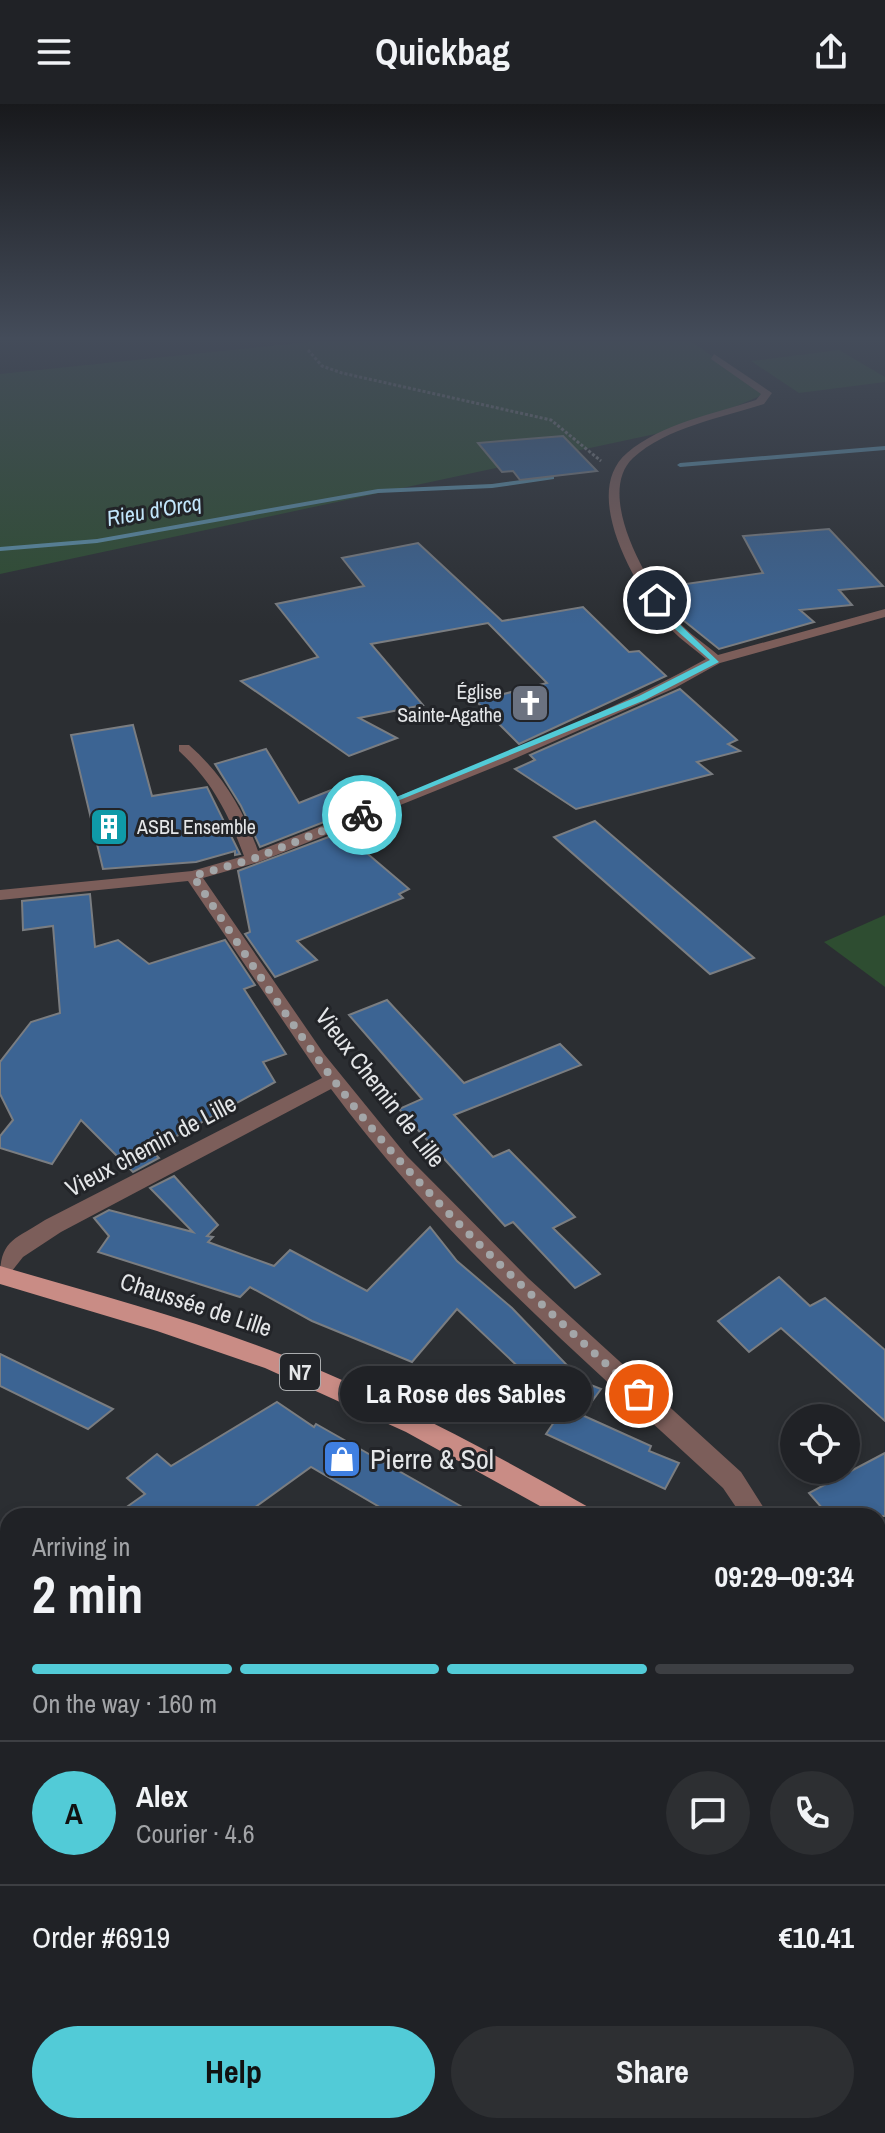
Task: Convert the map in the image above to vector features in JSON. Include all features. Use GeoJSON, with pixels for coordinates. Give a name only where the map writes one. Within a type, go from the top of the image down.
{"type":"FeatureCollection","features":[{"type":"Feature","properties":{"kind":"main road","name":"Chaussée de Lille"},"geometry":{"type":"LineString","coordinates":[[0,1272],[181,1328],[311,1376],[497,1467],[567,1508]]}},
{"type":"Feature","properties":{"kind":"street"},"geometry":{"type":"LineString","coordinates":[[663,436],[635,452],[616,471],[612,501],[632,560],[670,620],[715,660]]}},
{"type":"Feature","properties":{"kind":"street"},"geometry":{"type":"LineString","coordinates":[[0,895],[193,876],[253,859],[502,759],[670,685],[715,660],[885,613]]}},
{"type":"Feature","properties":{"kind":"street"},"geometry":{"type":"LineString","coordinates":[[184,748],[202,762],[233,802],[253,859]]}},
{"type":"Feature","properties":{"kind":"street","name":"Vieux Chemin de Lille"},"geometry":{"type":"LineString","coordinates":[[193,876],[335,1079],[400,1161],[523,1287],[732,1480],[751,1508]]}},
{"type":"Feature","properties":{"kind":"street","name":"Vieux chemin de Lille"},"geometry":{"type":"LineString","coordinates":[[0,1272],[15,1251],[53,1226],[335,1079]]}},
{"type":"Feature","properties":{"kind":"path"},"geometry":{"type":"LineString","coordinates":[[571,436],[616,471]]}},
{"type":"Feature","properties":{"kind":"green space"},"geometry":{"type":"Polygon","coordinates":[[[0,436],[647,436],[0,574],[0,436]]]}},
{"type":"Feature","properties":{"kind":"green space"},"geometry":{"type":"Polygon","coordinates":[[[885,915],[885,987],[824,942],[885,915]]]}},
{"type":"Feature","properties":{"kind":"building"},"geometry":{"type":"Polygon","coordinates":[[[563,436],[597,471],[520,480],[513,471],[502,472],[478,443],[563,436]]]}},
{"type":"Feature","properties":{"kind":"building"},"geometry":{"type":"Polygon","coordinates":[[[829,529],[883,586],[839,590],[852,605],[800,610],[814,622],[719,649],[683,620],[658,588],[763,573],[743,536],[829,529]]]}},
{"type":"Feature","properties":{"kind":"building"},"geometry":{"type":"Polygon","coordinates":[[[418,543],[502,621],[583,607],[629,652],[639,651],[666,676],[519,744],[476,701],[547,683],[488,623],[371,644],[423,705],[359,718],[397,738],[349,756],[241,681],[318,657],[276,604],[364,586],[342,558],[418,543]]]}},
{"type":"Feature","properties":{"kind":"building"},"geometry":{"type":"Polygon","coordinates":[[[680,689],[737,740],[728,744],[740,751],[697,762],[712,774],[576,809],[515,769],[535,760],[530,755],[680,689]]]}},
{"type":"Feature","properties":{"kind":"building"},"geometry":{"type":"Polygon","coordinates":[[[133,725],[152,796],[207,787],[240,854],[235,855],[235,851],[196,862],[103,869],[71,735],[133,725]]]}},
{"type":"Feature","properties":{"kind":"building"},"geometry":{"type":"Polygon","coordinates":[[[266,749],[299,803],[334,789],[360,808],[260,847],[241,806],[215,764],[266,749]]]}},
{"type":"Feature","properties":{"kind":"building"},"geometry":{"type":"Polygon","coordinates":[[[595,821],[754,958],[710,974],[554,837],[595,821]]]}},
{"type":"Feature","properties":{"kind":"building"},"geometry":{"type":"Polygon","coordinates":[[[342,832],[409,889],[399,894],[403,898],[297,941],[317,960],[275,977],[245,934],[250,932],[238,871],[342,832]]]}},
{"type":"Feature","properties":{"kind":"building"},"geometry":{"type":"Polygon","coordinates":[[[90,894],[95,947],[118,940],[149,964],[225,940],[255,985],[244,989],[286,1054],[263,1062],[275,1082],[151,1150],[159,1158],[133,1172],[81,1120],[52,1164],[0,1148],[0,1136],[13,1120],[0,1094],[0,1062],[31,1022],[60,1013],[53,926],[23,930],[22,901],[90,894]]]}},
{"type":"Feature","properties":{"kind":"building"},"geometry":{"type":"Polygon","coordinates":[[[387,1000],[464,1083],[560,1044],[581,1065],[454,1115],[493,1157],[509,1150],[575,1217],[553,1228],[600,1274],[575,1288],[513,1222],[505,1226],[399,1109],[422,1099],[349,1015],[387,1000]]]}},
{"type":"Feature","properties":{"kind":"building"},"geometry":{"type":"Polygon","coordinates":[[[174,1176],[218,1225],[207,1236],[213,1237],[208,1242],[274,1266],[290,1250],[367,1291],[430,1227],[457,1261],[512,1308],[583,1382],[601,1389],[582,1415],[651,1446],[649,1451],[679,1463],[665,1489],[546,1434],[563,1409],[457,1309],[412,1362],[312,1321],[250,1287],[240,1297],[98,1252],[109,1236],[94,1218],[109,1210],[193,1232],[150,1188],[174,1176]]]}},
{"type":"Feature","properties":{"kind":"building"},"geometry":{"type":"Polygon","coordinates":[[[779,1277],[810,1306],[825,1298],[885,1350],[885,1421],[781,1328],[749,1352],[718,1321],[779,1277]]]}},
{"type":"Feature","properties":{"kind":"building"},"geometry":{"type":"Polygon","coordinates":[[[0,1354],[113,1409],[88,1429],[0,1386],[0,1354]]]}},
{"type":"Feature","properties":{"kind":"building"},"geometry":{"type":"Polygon","coordinates":[[[277,1402],[314,1427],[316,1424],[464,1508],[381,1508],[311,1467],[254,1508],[125,1508],[145,1494],[127,1478],[157,1454],[171,1466],[277,1402]]]}},
{"type":"Feature","properties":{"kind":"building"},"geometry":{"type":"Polygon","coordinates":[[[885,1453],[885,1508],[822,1508],[809,1493],[826,1484],[860,1484],[860,1466],[885,1453]]]}},
{"type":"Feature","properties":{"kind":"waterway","name":"Rieu d'Orcq"},"geometry":{"type":"LineString","coordinates":[[680,465],[885,448]]}},
{"type":"Feature","properties":{"kind":"waterway","name":"Rieu d'Orcq"},"geometry":{"type":"LineString","coordinates":[[0,549],[97,541],[378,491],[492,486],[552,478]]}},
{"type":"Feature","properties":{"kind":"way so far"},"geometry":{"type":"LineString","coordinates":[[362,815],[253,859],[193,876],[335,1079],[400,1161],[523,1287],[639,1394]]}},
{"type":"Feature","properties":{"kind":"place","name":"Église Sainte-Agathe"},"geometry":{"type":"Point","coordinates":[530,703]}},
{"type":"Feature","properties":{"kind":"place","name":"ASBL Ensemble"},"geometry":{"type":"Point","coordinates":[109,827]}},
{"type":"Feature","properties":{"kind":"place","name":"La Rose des Sables"},"geometry":{"type":"Point","coordinates":[639,1394]}},
{"type":"Feature","properties":{"kind":"place","name":"Pierre & Sol"},"geometry":{"type":"Point","coordinates":[342,1459]}},
{"type":"Feature","properties":{"kind":"route"},"geometry":{"type":"LineString","coordinates":[[362,815],[642,698],[715,660],[670,620],[657,600]]}}]}
